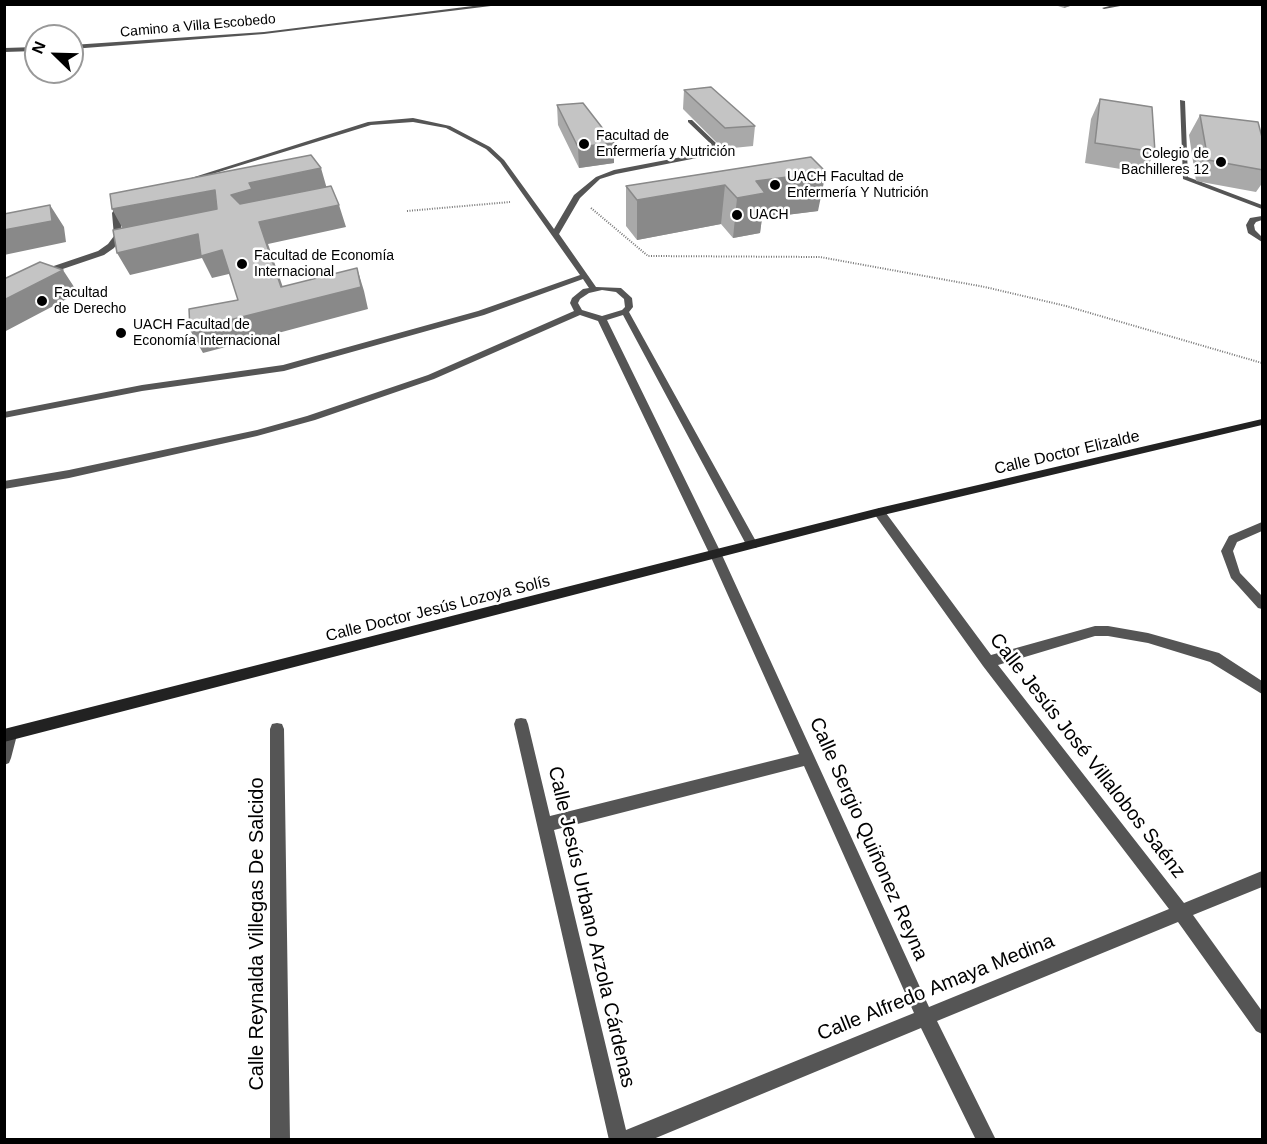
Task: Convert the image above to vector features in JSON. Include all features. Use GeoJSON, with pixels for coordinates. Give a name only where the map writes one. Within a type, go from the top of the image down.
{"type":"FeatureCollection","features":[{"type":"Feature","properties":{"kind":"street","name":"Camino a Villa Escobedo"},"geometry":{"type":"LineString","coordinates":[[84,46],[264,33],[505,4]]}},
{"type":"Feature","properties":{"kind":"street"},"geometry":{"type":"LineString","coordinates":[[1104,8],[1129,4]]}},
{"type":"Feature","properties":{"kind":"street"},"geometry":{"type":"LineString","coordinates":[[4,50],[24,49]]}},
{"type":"Feature","properties":{"kind":"street"},"geometry":{"type":"LineString","coordinates":[[1182,101],[1185,178],[1263,207]]}},
{"type":"Feature","properties":{"kind":"street"},"geometry":{"type":"LineString","coordinates":[[187,180],[356,126],[391,120],[414,120],[448,127],[488,148],[502,161],[594,288]]}},
{"type":"Feature","properties":{"kind":"street"},"geometry":{"type":"LineString","coordinates":[[555,234],[578,197],[598,178],[614,172],[710,153],[715,145],[690,121]]}},
{"type":"Feature","properties":{"kind":"street"},"geometry":{"type":"LineString","coordinates":[[38,274],[101,253],[111,246],[118,236],[116,213],[129,199]]}},
{"type":"Feature","properties":{"kind":"street"},"geometry":{"type":"LineString","coordinates":[[1263,218],[1253,220],[1250,225],[1251,231],[1263,240]]}},
{"type":"Feature","properties":{"kind":"street"},"geometry":{"type":"LineString","coordinates":[[4,415],[142,388],[284,368],[481,313],[584,276]]}},
{"type":"Feature","properties":{"kind":"street"},"geometry":{"type":"LineString","coordinates":[[4,485],[69,474],[257,433],[311,418],[431,377],[579,312],[602,319],[625,312],[630,302],[624,293],[611,288],[594,288],[576,298],[574,303],[579,312]]}},
{"type":"Feature","properties":{"kind":"street"},"geometry":{"type":"LineString","coordinates":[[625,312],[752,545]]}},
{"type":"Feature","properties":{"kind":"street","name":"Calle Sergio Quiñonez Reyna"},"geometry":{"type":"LineString","coordinates":[[602,319],[716,555],[925,1017],[986,1140]]}},
{"type":"Feature","properties":{"kind":"street","name":"Calle Doctor Elizalde"},"geometry":{"type":"LineString","coordinates":[[879,512],[1263,422]]}},
{"type":"Feature","properties":{"kind":"street","name":"Calle Doctor Jesús Lozoya Solís"},"geometry":{"type":"LineString","coordinates":[[7,736],[879,512]]}},
{"type":"Feature","properties":{"kind":"street","name":"Calle Jesús José Villalobos Saénz"},"geometry":{"type":"LineString","coordinates":[[879,512],[988,662],[1181,912],[1263,1025]]}},
{"type":"Feature","properties":{"kind":"street"},"geometry":{"type":"LineString","coordinates":[[1263,526],[1233,539],[1227,551],[1236,575],[1263,604]]}},
{"type":"Feature","properties":{"kind":"street"},"geometry":{"type":"LineString","coordinates":[[988,662],[1095,631],[1108,630],[1148,638],[1214,657],[1263,688]]}},
{"type":"Feature","properties":{"kind":"street","name":"Calle Jesús Urbano Arzola Cárdenas"},"geometry":{"type":"LineString","coordinates":[[521,724],[619,1140]]}},
{"type":"Feature","properties":{"kind":"street","name":"Calle Reynalda Villegas De Salcido"},"geometry":{"type":"LineString","coordinates":[[277,729],[280,1140]]}},
{"type":"Feature","properties":{"kind":"street"},"geometry":{"type":"LineString","coordinates":[[4,758],[7,736]]}},
{"type":"Feature","properties":{"kind":"street"},"geometry":{"type":"LineString","coordinates":[[545,825],[808,758]]}},
{"type":"Feature","properties":{"kind":"street","name":"Calle Alfredo Amaya Medina"},"geometry":{"type":"LineString","coordinates":[[626,1140],[1263,879]]}},
{"type":"Feature","properties":{"kind":"path"},"geometry":{"type":"LineString","coordinates":[[578,197],[648,256],[820,257],[985,286],[1066,306],[1263,363]]}},
{"type":"Feature","properties":{"kind":"path"},"geometry":{"type":"LineString","coordinates":[[407,210],[529,201]]}},
{"type":"Feature","properties":{"kind":"building"},"geometry":{"type":"Polygon","coordinates":[[[711,87],[755,126],[725,128],[684,90],[711,87]]]}},
{"type":"Feature","properties":{"kind":"building"},"geometry":{"type":"Polygon","coordinates":[[[1100,99],[1152,107],[1155,152],[1095,143],[1100,99]]]}},
{"type":"Feature","properties":{"kind":"building"},"geometry":{"type":"Polygon","coordinates":[[[583,103],[614,143],[578,147],[557,105],[583,103]]]}},
{"type":"Feature","properties":{"kind":"building"},"geometry":{"type":"Polygon","coordinates":[[[1200,115],[1258,122],[1263,141],[1263,170],[1208,160],[1200,115]]]}},
{"type":"Feature","properties":{"kind":"building"},"geometry":{"type":"Polygon","coordinates":[[[311,155],[321,168],[249,183],[252,189],[231,195],[240,204],[331,186],[339,205],[259,222],[281,287],[357,268],[361,287],[190,330],[189,309],[238,300],[222,250],[201,256],[198,234],[117,253],[113,230],[217,209],[215,190],[112,209],[110,194],[311,155]]]}},
{"type":"Feature","properties":{"kind":"building"},"geometry":{"type":"Polygon","coordinates":[[[811,157],[826,172],[756,181],[765,193],[737,198],[725,185],[637,200],[626,186],[811,157]]]}},
{"type":"Feature","properties":{"kind":"building"},"geometry":{"type":"Polygon","coordinates":[[[50,205],[52,221],[4,230],[4,214],[50,205]]]}},
{"type":"Feature","properties":{"kind":"building"},"geometry":{"type":"Polygon","coordinates":[[[40,262],[63,270],[4,300],[4,279],[40,262]]]}},
{"type":"Feature","properties":{"kind":"place","name":"Facultad de Enfermería y Nutrición"},"geometry":{"type":"Point","coordinates":[584,144]}},
{"type":"Feature","properties":{"kind":"place","name":"Colegio de Bachilleres 12"},"geometry":{"type":"Point","coordinates":[1221,162]}},
{"type":"Feature","properties":{"kind":"place","name":"UACH Facultad de Enfermería Y Nutrición"},"geometry":{"type":"Point","coordinates":[775,185]}},
{"type":"Feature","properties":{"kind":"place","name":"UACH"},"geometry":{"type":"Point","coordinates":[737,215]}},
{"type":"Feature","properties":{"kind":"place","name":"Facultad de Economía Internacional"},"geometry":{"type":"Point","coordinates":[242,264]}},
{"type":"Feature","properties":{"kind":"place","name":"Facultad de Derecho"},"geometry":{"type":"Point","coordinates":[42,301]}},
{"type":"Feature","properties":{"kind":"place","name":"UACH Facultad de Economía Internacional"},"geometry":{"type":"Point","coordinates":[121,333]}}]}
